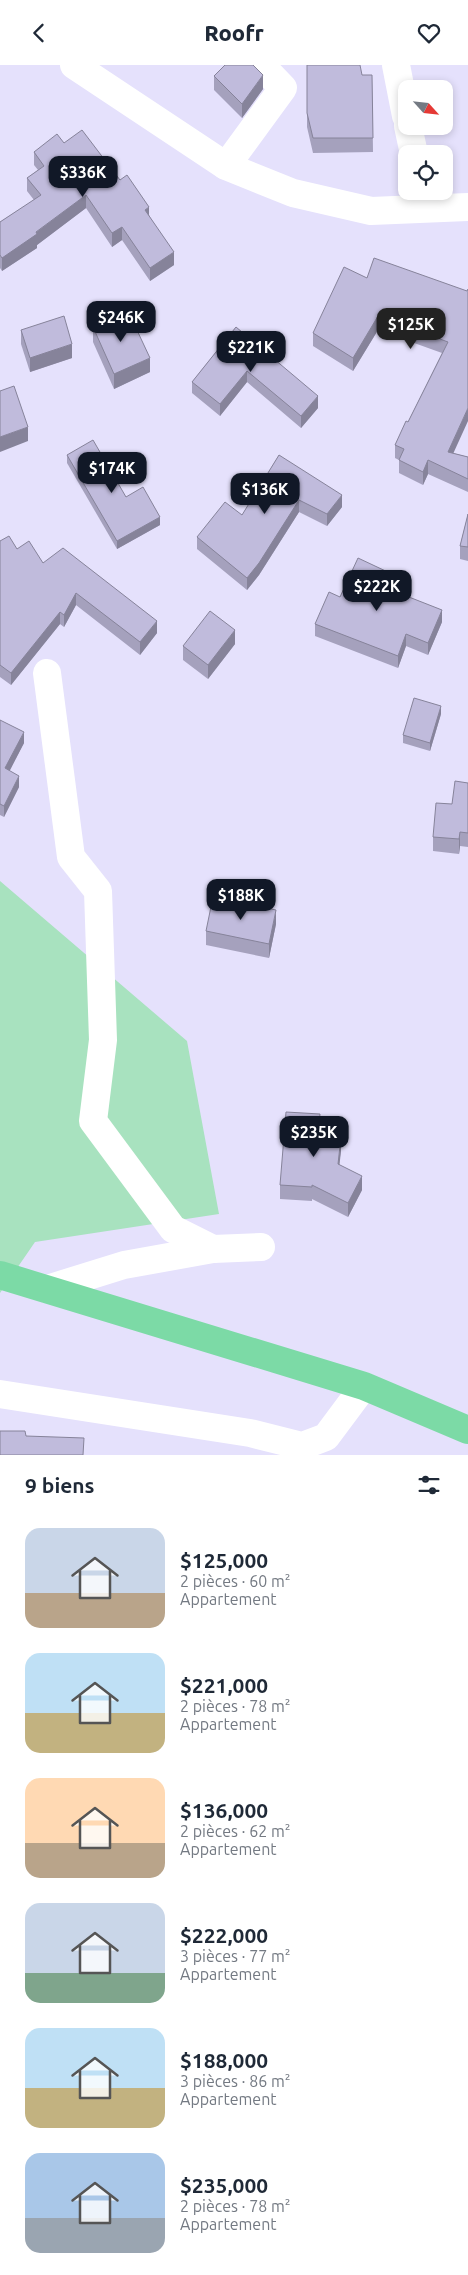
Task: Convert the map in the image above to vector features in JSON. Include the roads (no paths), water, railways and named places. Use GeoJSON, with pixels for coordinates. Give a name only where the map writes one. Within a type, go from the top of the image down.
{"type":"FeatureCollection","features":[{"type":"Feature","properties":{"kind":"highway"},"geometry":{"type":"LineString","coordinates":[[0,1275],[364,1386],[468,1430]]}},
{"type":"Feature","properties":{"kind":"street"},"geometry":{"type":"LineString","coordinates":[[74,65],[226,166],[292,193],[371,211],[423,200],[468,207]]}},
{"type":"Feature","properties":{"kind":"street"},"geometry":{"type":"LineString","coordinates":[[226,166],[283,88],[261,65]]}},
{"type":"Feature","properties":{"kind":"street"},"geometry":{"type":"LineString","coordinates":[[396,65],[399,80]]}},
{"type":"Feature","properties":{"kind":"street"},"geometry":{"type":"LineString","coordinates":[[48,673],[71,857],[98,891],[103,1041],[93,1121],[173,1229],[213,1249]]}},
{"type":"Feature","properties":{"kind":"street"},"geometry":{"type":"LineString","coordinates":[[47,1289],[124,1265],[213,1249],[261,1247]]}},
{"type":"Feature","properties":{"kind":"street"},"geometry":{"type":"LineString","coordinates":[[0,1394],[250,1433],[302,1446],[326,1437],[364,1386]]}}]}
